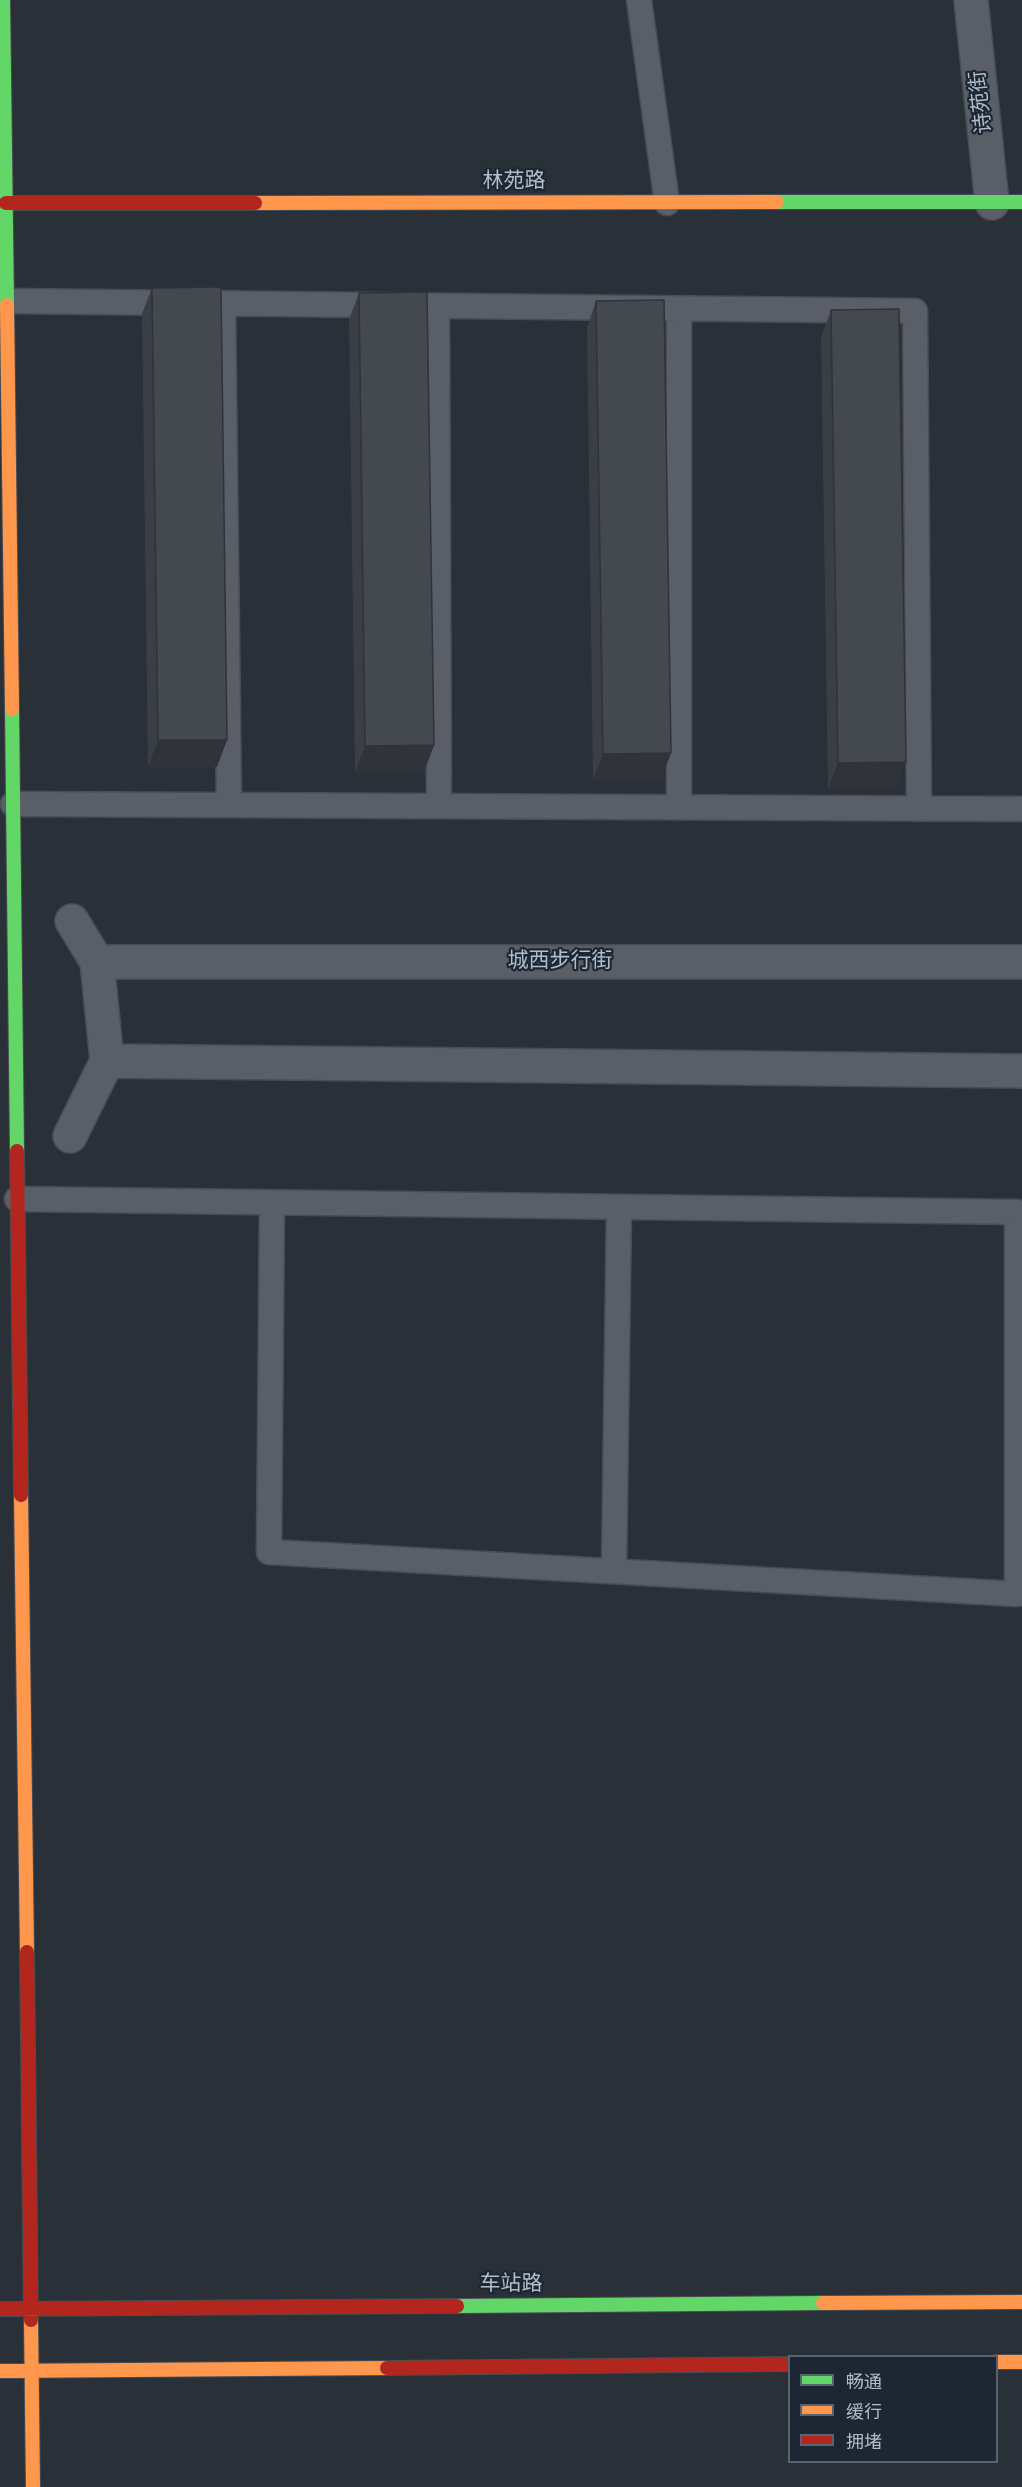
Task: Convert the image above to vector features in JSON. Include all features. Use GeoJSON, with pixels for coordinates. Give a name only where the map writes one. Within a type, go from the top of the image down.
{"type":"FeatureCollection","features":[{"type":"Feature","properties":{"kind":"street"},"geometry":{"type":"LineString","coordinates":[[3,0],[33,2487]]}},
{"type":"Feature","properties":{"kind":"street","name":"诗苑街"},"geometry":{"type":"LineString","coordinates":[[971,0],[1007,202]]}},
{"type":"Feature","properties":{"kind":"street","name":"林苑路"},"geometry":{"type":"LineString","coordinates":[[6,203],[1007,202]]}},
{"type":"Feature","properties":{"kind":"street"},"geometry":{"type":"LineString","coordinates":[[70,1136],[107,1061],[97,962],[72,921]]}},
{"type":"Feature","properties":{"kind":"street","name":"城西步行街"},"geometry":{"type":"LineString","coordinates":[[97,962],[1022,962]]}},
{"type":"Feature","properties":{"kind":"street"},"geometry":{"type":"LineString","coordinates":[[107,1061],[1022,1071]]}},
{"type":"Feature","properties":{"kind":"street","name":"车站路"},"geometry":{"type":"LineString","coordinates":[[0,2309],[1022,2302]]}},
{"type":"Feature","properties":{"kind":"street"},"geometry":{"type":"LineString","coordinates":[[998,2362],[1022,2362]]}},
{"type":"Feature","properties":{"kind":"street"},"geometry":{"type":"LineString","coordinates":[[0,2371],[788,2364]]}},
{"type":"Feature","properties":{"kind":"lane"},"geometry":{"type":"LineString","coordinates":[[639,0],[667,203]]}},
{"type":"Feature","properties":{"kind":"lane"},"geometry":{"type":"LineString","coordinates":[[8,300],[915,312],[919,808]]}},
{"type":"Feature","properties":{"kind":"lane"},"geometry":{"type":"LineString","coordinates":[[223,303],[229,805]]}},
{"type":"Feature","properties":{"kind":"lane"},"geometry":{"type":"LineString","coordinates":[[436,306],[440,806]]}},
{"type":"Feature","properties":{"kind":"lane"},"geometry":{"type":"LineString","coordinates":[[679,309],[679,807]]}},
{"type":"Feature","properties":{"kind":"lane"},"geometry":{"type":"LineString","coordinates":[[13,804],[1022,808]]}},
{"type":"Feature","properties":{"kind":"lane"},"geometry":{"type":"LineString","coordinates":[[17,1199],[1017,1212],[1017,1594],[268,1552],[272,1203]]}},
{"type":"Feature","properties":{"kind":"lane"},"geometry":{"type":"LineString","coordinates":[[614,1571],[619,1207]]}},
{"type":"Feature","properties":{"kind":"building"},"geometry":{"type":"Polygon","coordinates":[[[221,287],[227,740],[158,740],[152,288],[221,287]]]}},
{"type":"Feature","properties":{"kind":"building"},"geometry":{"type":"Polygon","coordinates":[[[427,292],[434,745],[365,746],[359,293],[427,292]]]}},
{"type":"Feature","properties":{"kind":"building"},"geometry":{"type":"Polygon","coordinates":[[[664,300],[671,753],[603,754],[596,301],[664,300]]]}},
{"type":"Feature","properties":{"kind":"building"},"geometry":{"type":"Polygon","coordinates":[[[899,309],[906,762],[838,763],[831,310],[899,309]]]}},
{"type":"Feature","properties":{"kind":"traffic: fast"},"geometry":{"type":"LineString","coordinates":[[3,0],[7,305]]}},
{"type":"Feature","properties":{"kind":"traffic: fast"},"geometry":{"type":"LineString","coordinates":[[777,202],[1022,202]]}},
{"type":"Feature","properties":{"kind":"traffic: fast"},"geometry":{"type":"LineString","coordinates":[[12,709],[17,1151]]}},
{"type":"Feature","properties":{"kind":"traffic: fast"},"geometry":{"type":"LineString","coordinates":[[457,2306],[823,2303]]}},
{"type":"Feature","properties":{"kind":"traffic: slow"},"geometry":{"type":"LineString","coordinates":[[255,203],[777,202]]}},
{"type":"Feature","properties":{"kind":"traffic: slow"},"geometry":{"type":"LineString","coordinates":[[7,305],[12,709]]}},
{"type":"Feature","properties":{"kind":"traffic: slow"},"geometry":{"type":"LineString","coordinates":[[21,1495],[27,1952]]}},
{"type":"Feature","properties":{"kind":"traffic: slow"},"geometry":{"type":"LineString","coordinates":[[823,2303],[1022,2302]]}},
{"type":"Feature","properties":{"kind":"traffic: slow"},"geometry":{"type":"LineString","coordinates":[[31,2320],[33,2487]]}},
{"type":"Feature","properties":{"kind":"traffic: slow"},"geometry":{"type":"LineString","coordinates":[[998,2362],[1022,2362]]}},
{"type":"Feature","properties":{"kind":"traffic: slow"},"geometry":{"type":"LineString","coordinates":[[0,2371],[387,2368]]}},
{"type":"Feature","properties":{"kind":"traffic: jam"},"geometry":{"type":"LineString","coordinates":[[6,203],[255,203]]}},
{"type":"Feature","properties":{"kind":"traffic: jam"},"geometry":{"type":"LineString","coordinates":[[17,1151],[21,1495]]}},
{"type":"Feature","properties":{"kind":"traffic: jam"},"geometry":{"type":"LineString","coordinates":[[27,1952],[31,2320]]}},
{"type":"Feature","properties":{"kind":"traffic: jam"},"geometry":{"type":"LineString","coordinates":[[0,2309],[457,2306]]}},
{"type":"Feature","properties":{"kind":"traffic: jam"},"geometry":{"type":"LineString","coordinates":[[387,2368],[788,2364]]}}]}
